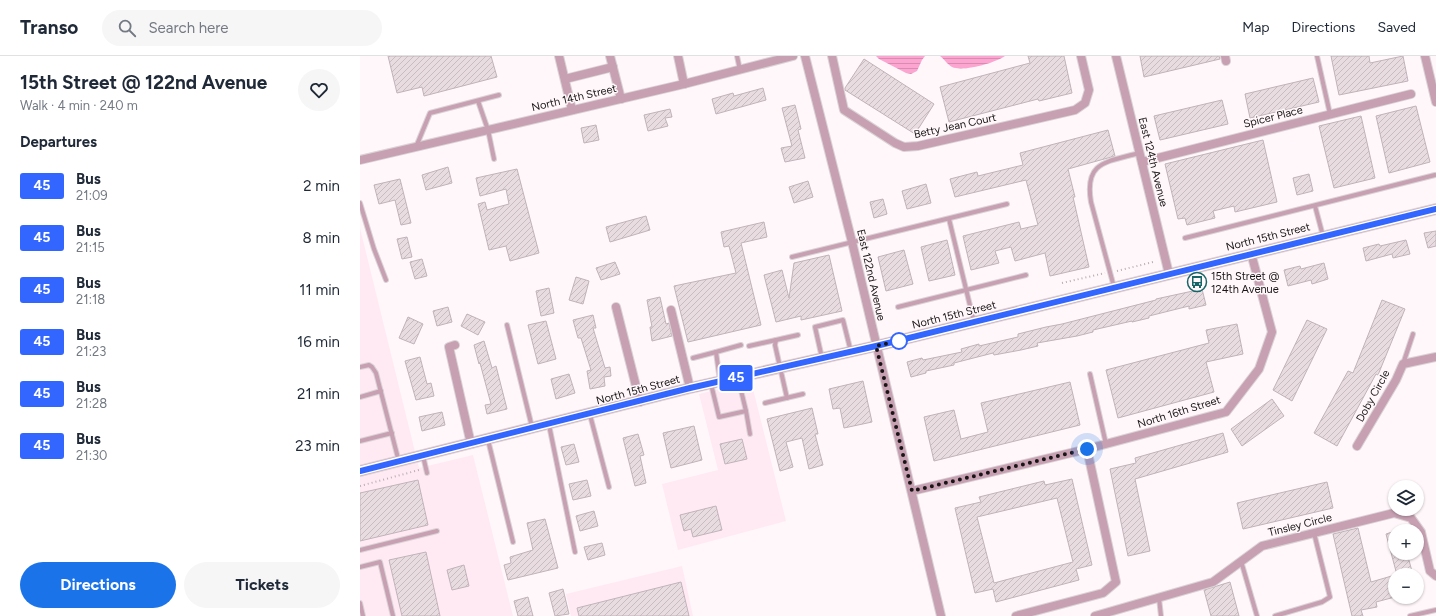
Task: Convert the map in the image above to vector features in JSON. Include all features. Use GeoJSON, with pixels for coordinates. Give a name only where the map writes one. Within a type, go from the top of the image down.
{"type":"FeatureCollection","features":[{"type":"Feature","properties":{"kind":"street"},"geometry":{"type":"LineString","coordinates":[[559,56],[572,110]]}},
{"type":"Feature","properties":{"kind":"street"},"geometry":{"type":"LineString","coordinates":[[610,56],[621,99]]}},
{"type":"Feature","properties":{"kind":"street"},"geometry":{"type":"LineString","coordinates":[[678,56],[684,84]]}},
{"type":"Feature","properties":{"kind":"street","name":"North 14th Street"},"geometry":{"type":"LineString","coordinates":[[360,160],[684,84],[793,56]]}},
{"type":"Feature","properties":{"kind":"street","name":"East 122nd Avenue"},"geometry":{"type":"LineString","coordinates":[[805,56],[852,242],[941,616]]}},
{"type":"Feature","properties":{"kind":"street","name":"Betty Jean Court"},"geometry":{"type":"LineString","coordinates":[[832,56],[844,110],[895,143],[904,147],[918,146],[1075,110],[1085,103],[1089,90],[1081,56]]}},
{"type":"Feature","properties":{"kind":"street","name":"East 124th Avenue"},"geometry":{"type":"LineString","coordinates":[[1116,56],[1169,274]]}},
{"type":"Feature","properties":{"kind":"street"},"geometry":{"type":"LineString","coordinates":[[1425,56],[1436,102]]}},
{"type":"Feature","properties":{"kind":"street"},"geometry":{"type":"LineString","coordinates":[[565,79],[613,67]]}},
{"type":"Feature","properties":{"kind":"street","name":"Spicer Place"},"geometry":{"type":"LineString","coordinates":[[1142,162],[1411,94]]}},
{"type":"Feature","properties":{"kind":"street","name":"North 15th Street"},"geometry":{"type":"LineString","coordinates":[[360,471],[590,415],[690,388],[852,352],[1436,209]]}},
{"type":"Feature","properties":{"kind":"street","name":"North 16th Street"},"geometry":{"type":"LineString","coordinates":[[912,491],[1087,449],[1226,412],[1259,369],[1272,332],[1251,254]]}},
{"type":"Feature","properties":{"kind":"street"},"geometry":{"type":"LineString","coordinates":[[616,306],[640,402]]}},
{"type":"Feature","properties":{"kind":"street"},"geometry":{"type":"LineString","coordinates":[[671,310],[690,388]]}},
{"type":"Feature","properties":{"kind":"street"},"geometry":{"type":"LineString","coordinates":[[455,345],[449,347],[470,444]]}},
{"type":"Feature","properties":{"kind":"street","name":"Doby Circle"},"geometry":{"type":"LineString","coordinates":[[1357,446],[1396,380],[1403,364],[1436,357]]}},
{"type":"Feature","properties":{"kind":"street"},"geometry":{"type":"LineString","coordinates":[[1016,616],[1103,593],[1116,582],[1087,449]]}},
{"type":"Feature","properties":{"kind":"street","name":"Tinsley Circle"},"geometry":{"type":"LineString","coordinates":[[1100,615],[1213,582],[1262,546],[1394,513],[1411,518],[1420,532],[1430,571],[1436,576]]}},
{"type":"Feature","properties":{"kind":"lane"},"geometry":{"type":"LineString","coordinates":[[736,56],[740,70]]}},
{"type":"Feature","properties":{"kind":"lane"},"geometry":{"type":"LineString","coordinates":[[1317,56],[1330,114]]}},
{"type":"Feature","properties":{"kind":"lane"},"geometry":{"type":"LineString","coordinates":[[416,147],[430,113],[499,95]]}},
{"type":"Feature","properties":{"kind":"lane"},"geometry":{"type":"LineString","coordinates":[[478,101],[488,130],[494,159]]}},
{"type":"Feature","properties":{"kind":"lane"},"geometry":{"type":"LineString","coordinates":[[1114,287],[1091,202],[1088,188],[1090,176],[1094,170],[1110,161],[1139,153]]}},
{"type":"Feature","properties":{"kind":"lane"},"geometry":{"type":"LineString","coordinates":[[1185,238],[1435,175]]}},
{"type":"Feature","properties":{"kind":"lane"},"geometry":{"type":"LineString","coordinates":[[360,203],[374,249],[386,280]]}},
{"type":"Feature","properties":{"kind":"lane"},"geometry":{"type":"LineString","coordinates":[[792,257],[1007,204]]}},
{"type":"Feature","properties":{"kind":"lane"},"geometry":{"type":"LineString","coordinates":[[1315,206],[1323,236]]}},
{"type":"Feature","properties":{"kind":"lane"},"geometry":{"type":"LineString","coordinates":[[949,219],[974,322]]}},
{"type":"Feature","properties":{"kind":"lane"},"geometry":{"type":"LineString","coordinates":[[898,307],[1026,275]]}},
{"type":"Feature","properties":{"kind":"lane"},"geometry":{"type":"LineString","coordinates":[[822,359],[814,327],[843,320],[852,352]]}},
{"type":"Feature","properties":{"kind":"lane"},"geometry":{"type":"LineString","coordinates":[[507,325],[532,429]]}},
{"type":"Feature","properties":{"kind":"lane"},"geometry":{"type":"LineString","coordinates":[[1403,364],[1413,334]]}},
{"type":"Feature","properties":{"kind":"lane"},"geometry":{"type":"LineString","coordinates":[[749,346],[798,335]]}},
{"type":"Feature","properties":{"kind":"lane"},"geometry":{"type":"LineString","coordinates":[[776,340],[775,345],[787,398]]}},
{"type":"Feature","properties":{"kind":"lane"},"geometry":{"type":"LineString","coordinates":[[693,358],[741,345]]}},
{"type":"Feature","properties":{"kind":"lane"},"geometry":{"type":"LineString","coordinates":[[716,352],[715,383],[719,417],[746,411]]}},
{"type":"Feature","properties":{"kind":"lane"},"geometry":{"type":"LineString","coordinates":[[360,366],[369,365],[376,372],[399,462]]}},
{"type":"Feature","properties":{"kind":"lane"},"geometry":{"type":"LineString","coordinates":[[1090,374],[1106,444]]}},
{"type":"Feature","properties":{"kind":"lane"},"geometry":{"type":"LineString","coordinates":[[738,378],[750,434]]}},
{"type":"Feature","properties":{"kind":"lane"},"geometry":{"type":"LineString","coordinates":[[360,396],[381,391]]}},
{"type":"Feature","properties":{"kind":"lane"},"geometry":{"type":"LineString","coordinates":[[765,403],[803,394]]}},
{"type":"Feature","properties":{"kind":"lane"},"geometry":{"type":"LineString","coordinates":[[590,415],[609,487]]}},
{"type":"Feature","properties":{"kind":"lane"},"geometry":{"type":"LineString","coordinates":[[549,425],[575,552]]}},
{"type":"Feature","properties":{"kind":"lane"},"geometry":{"type":"LineString","coordinates":[[360,441],[392,434]]}},
{"type":"Feature","properties":{"kind":"lane"},"geometry":{"type":"LineString","coordinates":[[488,440],[513,542]]}},
{"type":"Feature","properties":{"kind":"lane"},"geometry":{"type":"LineString","coordinates":[[423,456],[427,471]]}},
{"type":"Feature","properties":{"kind":"lane"},"geometry":{"type":"LineString","coordinates":[[360,550],[437,531]]}},
{"type":"Feature","properties":{"kind":"lane"},"geometry":{"type":"LineString","coordinates":[[1275,616],[1322,602],[1330,597],[1314,533]]}},
{"type":"Feature","properties":{"kind":"lane"},"geometry":{"type":"LineString","coordinates":[[1241,561],[1257,616]]}},
{"type":"Feature","properties":{"kind":"lane"},"geometry":{"type":"LineString","coordinates":[[360,567],[380,562],[393,616]]}},
{"type":"Feature","properties":{"kind":"lane"},"geometry":{"type":"LineString","coordinates":[[1158,598],[1162,616]]}},
{"type":"Feature","properties":{"kind":"lane"},"geometry":{"type":"LineString","coordinates":[[360,603],[363,616]]}},
{"type":"Feature","properties":{"kind":"lane"},"geometry":{"type":"LineString","coordinates":[[1410,616],[1436,610]]}},
{"type":"Feature","properties":{"kind":"path"},"geometry":{"type":"LineString","coordinates":[[360,486],[427,471]]}},
{"type":"Feature","properties":{"kind":"shaded area"},"geometry":{"type":"Polygon","coordinates":[[[876,56],[925,56],[917,71],[911,74],[906,73],[876,56]]]}},
{"type":"Feature","properties":{"kind":"shaded area"},"geometry":{"type":"Polygon","coordinates":[[[940,56],[1005,56],[987,64],[971,68],[957,68],[949,65],[940,56]]]}},
{"type":"Feature","properties":{"kind":"shaded area"},"geometry":{"type":"Polygon","coordinates":[[[360,228],[419,468],[473,455],[513,616],[360,616],[360,228]]]}},
{"type":"Feature","properties":{"kind":"shaded area"},"geometry":{"type":"Polygon","coordinates":[[[751,381],[786,521],[678,550],[662,484],[718,470],[699,394],[751,381]]]}},
{"type":"Feature","properties":{"kind":"shaded area"},"geometry":{"type":"Polygon","coordinates":[[[682,566],[693,616],[571,616],[566,594],[682,566]]]}},
{"type":"Feature","properties":{"kind":"building"},"geometry":{"type":"Polygon","coordinates":[[[388,56],[491,56],[497,77],[424,96],[422,87],[397,93],[388,56]]]}},
{"type":"Feature","properties":{"kind":"building"},"geometry":{"type":"Polygon","coordinates":[[[1028,56],[1064,56],[1072,93],[1039,101],[1038,99],[949,122],[940,87],[1030,63],[1028,56]]]}},
{"type":"Feature","properties":{"kind":"building"},"geometry":{"type":"Polygon","coordinates":[[[1140,56],[1219,56],[1220,59],[1144,77],[1140,56]]]}},
{"type":"Feature","properties":{"kind":"building"},"geometry":{"type":"Polygon","coordinates":[[[1331,56],[1369,56],[1370,63],[1403,56],[1408,81],[1339,95],[1331,56]]]}},
{"type":"Feature","properties":{"kind":"building"},"geometry":{"type":"Polygon","coordinates":[[[864,59],[934,104],[915,134],[845,90],[864,59]]]}},
{"type":"Feature","properties":{"kind":"building"},"geometry":{"type":"Polygon","coordinates":[[[1313,78],[1319,102],[1250,118],[1245,94],[1313,78]]]}},
{"type":"Feature","properties":{"kind":"building"},"geometry":{"type":"Polygon","coordinates":[[[763,88],[766,100],[716,114],[712,99],[733,93],[734,96],[763,88]]]}},
{"type":"Feature","properties":{"kind":"building"},"geometry":{"type":"Polygon","coordinates":[[[1222,100],[1228,124],[1160,140],[1154,116],[1222,100]]]}},
{"type":"Feature","properties":{"kind":"building"},"geometry":{"type":"Polygon","coordinates":[[[795,105],[801,129],[798,130],[805,158],[785,162],[781,148],[792,146],[782,108],[795,105]]]}},
{"type":"Feature","properties":{"kind":"building"},"geometry":{"type":"Polygon","coordinates":[[[1416,106],[1430,162],[1389,173],[1376,116],[1416,106]]]}},
{"type":"Feature","properties":{"kind":"building"},"geometry":{"type":"Polygon","coordinates":[[[670,109],[672,117],[665,118],[668,126],[648,131],[644,115],[670,109]]]}},
{"type":"Feature","properties":{"kind":"building"},"geometry":{"type":"Polygon","coordinates":[[[1361,116],[1375,178],[1334,188],[1319,126],[1361,116]]]}},
{"type":"Feature","properties":{"kind":"building"},"geometry":{"type":"Polygon","coordinates":[[[596,125],[599,140],[584,143],[581,128],[596,125]]]}},
{"type":"Feature","properties":{"kind":"building"},"geometry":{"type":"Polygon","coordinates":[[[1108,130],[1115,156],[1068,169],[1089,267],[1050,276],[1045,253],[1015,261],[1011,247],[995,251],[999,263],[971,270],[963,236],[1019,222],[1021,229],[1038,225],[1026,180],[955,197],[950,179],[977,172],[978,176],[1023,165],[1020,153],[1108,130]]]}},
{"type":"Feature","properties":{"kind":"building"},"geometry":{"type":"Polygon","coordinates":[[[1263,140],[1277,202],[1235,212],[1234,206],[1213,211],[1215,218],[1187,225],[1185,218],[1178,219],[1165,164],[1263,140]]]}},
{"type":"Feature","properties":{"kind":"building"},"geometry":{"type":"Polygon","coordinates":[[[448,167],[452,183],[426,190],[422,175],[448,167]]]}},
{"type":"Feature","properties":{"kind":"building"},"geometry":{"type":"Polygon","coordinates":[[[517,169],[539,253],[510,261],[506,246],[489,250],[478,204],[485,202],[487,210],[509,204],[506,189],[480,196],[476,178],[517,169]]]}},
{"type":"Feature","properties":{"kind":"building"},"geometry":{"type":"Polygon","coordinates":[[[1309,174],[1313,191],[1297,195],[1293,178],[1309,174]]]}},
{"type":"Feature","properties":{"kind":"building"},"geometry":{"type":"Polygon","coordinates":[[[400,179],[411,223],[401,225],[395,200],[379,204],[374,185],[400,179]]]}},
{"type":"Feature","properties":{"kind":"building"},"geometry":{"type":"Polygon","coordinates":[[[808,181],[813,197],[794,203],[789,187],[808,181]]]}},
{"type":"Feature","properties":{"kind":"building"},"geometry":{"type":"Polygon","coordinates":[[[926,184],[931,203],[907,209],[902,191],[926,184]]]}},
{"type":"Feature","properties":{"kind":"building"},"geometry":{"type":"Polygon","coordinates":[[[883,199],[887,214],[874,218],[870,202],[883,199]]]}},
{"type":"Feature","properties":{"kind":"building"},"geometry":{"type":"Polygon","coordinates":[[[646,216],[650,230],[610,242],[606,227],[646,216]]]}},
{"type":"Feature","properties":{"kind":"building"},"geometry":{"type":"Polygon","coordinates":[[[764,222],[767,237],[741,243],[761,325],[688,342],[674,286],[736,273],[729,246],[724,247],[721,232],[764,222]]]}},
{"type":"Feature","properties":{"kind":"building"},"geometry":{"type":"Polygon","coordinates":[[[1436,231],[1436,246],[1428,248],[1424,233],[1436,231]]]}},
{"type":"Feature","properties":{"kind":"building"},"geometry":{"type":"Polygon","coordinates":[[[407,237],[412,257],[402,259],[397,239],[407,237]]]}},
{"type":"Feature","properties":{"kind":"building"},"geometry":{"type":"Polygon","coordinates":[[[947,240],[955,275],[929,281],[921,247],[947,240]]]}},
{"type":"Feature","properties":{"kind":"building"},"geometry":{"type":"Polygon","coordinates":[[[1406,240],[1410,254],[1393,258],[1392,254],[1366,261],[1363,248],[1406,240]]]}},
{"type":"Feature","properties":{"kind":"building"},"geometry":{"type":"Polygon","coordinates":[[[904,250],[913,284],[886,291],[878,257],[904,250]]]}},
{"type":"Feature","properties":{"kind":"building"},"geometry":{"type":"Polygon","coordinates":[[[829,255],[842,311],[801,320],[801,316],[776,322],[764,275],[782,270],[789,298],[794,263],[829,255]]]}},
{"type":"Feature","properties":{"kind":"building"},"geometry":{"type":"Polygon","coordinates":[[[422,259],[427,276],[415,279],[410,262],[422,259]]]}},
{"type":"Feature","properties":{"kind":"building"},"geometry":{"type":"Polygon","coordinates":[[[615,262],[620,274],[601,280],[596,268],[615,262]]]}},
{"type":"Feature","properties":{"kind":"building"},"geometry":{"type":"Polygon","coordinates":[[[1324,263],[1328,279],[1312,284],[1311,280],[1288,286],[1284,270],[1300,266],[1301,269],[1324,263]]]}},
{"type":"Feature","properties":{"kind":"building"},"geometry":{"type":"Polygon","coordinates":[[[576,277],[589,281],[583,304],[569,300],[576,277]]]}},
{"type":"Feature","properties":{"kind":"building"},"geometry":{"type":"Polygon","coordinates":[[[549,288],[554,313],[541,316],[536,291],[549,288]]]}},
{"type":"Feature","properties":{"kind":"building"},"geometry":{"type":"Polygon","coordinates":[[[1202,289],[1206,305],[1189,309],[1189,306],[1149,316],[1149,318],[1093,330],[1093,332],[1077,336],[1037,343],[1038,346],[1021,350],[994,355],[993,353],[954,363],[954,365],[926,371],[926,373],[911,377],[907,362],[922,358],[923,360],[962,352],[961,349],[979,344],[979,346],[1018,337],[1018,334],[1156,299],[1202,289]]]}},
{"type":"Feature","properties":{"kind":"building"},"geometry":{"type":"Polygon","coordinates":[[[660,297],[666,324],[669,323],[672,336],[652,341],[650,327],[652,327],[647,300],[660,297]]]}},
{"type":"Feature","properties":{"kind":"building"},"geometry":{"type":"Polygon","coordinates":[[[1382,300],[1405,309],[1378,375],[1376,374],[1337,446],[1314,433],[1348,371],[1353,373],[1382,300]]]}},
{"type":"Feature","properties":{"kind":"building"},"geometry":{"type":"Polygon","coordinates":[[[448,307],[452,322],[437,326],[433,311],[448,307]]]}},
{"type":"Feature","properties":{"kind":"building"},"geometry":{"type":"Polygon","coordinates":[[[467,314],[485,322],[478,335],[461,326],[467,314]]]}},
{"type":"Feature","properties":{"kind":"building"},"geometry":{"type":"Polygon","coordinates":[[[593,315],[596,328],[593,328],[605,368],[610,367],[611,376],[604,377],[605,386],[590,389],[587,371],[591,370],[581,338],[578,338],[573,320],[593,315]]]}},
{"type":"Feature","properties":{"kind":"building"},"geometry":{"type":"Polygon","coordinates":[[[408,317],[423,324],[414,344],[399,338],[408,317]]]}},
{"type":"Feature","properties":{"kind":"building"},"geometry":{"type":"Polygon","coordinates":[[[1307,320],[1327,329],[1292,401],[1273,390],[1307,320]]]}},
{"type":"Feature","properties":{"kind":"building"},"geometry":{"type":"Polygon","coordinates":[[[546,321],[556,359],[538,364],[528,325],[546,321]]]}},
{"type":"Feature","properties":{"kind":"building"},"geometry":{"type":"Polygon","coordinates":[[[1237,324],[1243,354],[1206,362],[1214,392],[1118,418],[1106,370],[1209,343],[1206,330],[1237,324]]]}},
{"type":"Feature","properties":{"kind":"building"},"geometry":{"type":"Polygon","coordinates":[[[484,341],[492,368],[496,366],[507,409],[487,414],[485,405],[491,404],[474,345],[484,341]]]}},
{"type":"Feature","properties":{"kind":"building"},"geometry":{"type":"Polygon","coordinates":[[[420,357],[427,384],[431,383],[434,396],[416,400],[405,361],[420,357]]]}},
{"type":"Feature","properties":{"kind":"building"},"geometry":{"type":"Polygon","coordinates":[[[569,374],[575,393],[556,399],[551,379],[569,374]]]}},
{"type":"Feature","properties":{"kind":"building"},"geometry":{"type":"Polygon","coordinates":[[[863,381],[872,422],[844,428],[840,408],[833,409],[829,389],[863,381]]]}},
{"type":"Feature","properties":{"kind":"building"},"geometry":{"type":"Polygon","coordinates":[[[1070,382],[1080,425],[934,461],[924,417],[954,410],[961,439],[988,432],[981,403],[1070,382]]]}},
{"type":"Feature","properties":{"kind":"building"},"geometry":{"type":"Polygon","coordinates":[[[1272,399],[1284,416],[1242,446],[1231,429],[1272,399]]]}},
{"type":"Feature","properties":{"kind":"building"},"geometry":{"type":"Polygon","coordinates":[[[812,408],[818,434],[815,434],[823,465],[809,469],[802,438],[786,442],[793,467],[780,471],[767,419],[812,408]]]}},
{"type":"Feature","properties":{"kind":"building"},"geometry":{"type":"Polygon","coordinates":[[[442,412],[445,425],[422,431],[419,417],[442,412]]]}},
{"type":"Feature","properties":{"kind":"building"},"geometry":{"type":"Polygon","coordinates":[[[694,426],[702,460],[671,468],[663,433],[694,426]]]}},
{"type":"Feature","properties":{"kind":"building"},"geometry":{"type":"Polygon","coordinates":[[[1223,433],[1228,452],[1135,479],[1150,551],[1128,556],[1110,469],[1136,463],[1135,458],[1223,433]]]}},
{"type":"Feature","properties":{"kind":"building"},"geometry":{"type":"Polygon","coordinates":[[[638,434],[644,455],[640,456],[646,483],[635,486],[623,438],[638,434]]]}},
{"type":"Feature","properties":{"kind":"building"},"geometry":{"type":"Polygon","coordinates":[[[742,439],[747,459],[725,464],[720,444],[742,439]]]}},
{"type":"Feature","properties":{"kind":"building"},"geometry":{"type":"Polygon","coordinates":[[[574,444],[579,462],[566,465],[561,447],[574,444]]]}},
{"type":"Feature","properties":{"kind":"building"},"geometry":{"type":"Polygon","coordinates":[[[1072,479],[1092,565],[1076,569],[1079,580],[996,602],[993,589],[975,593],[955,508],[981,502],[979,497],[1044,481],[1045,485],[1072,479]],[[1057,498],[977,517],[994,583],[1073,562],[1057,498]]]}},
{"type":"Feature","properties":{"kind":"building"},"geometry":{"type":"Polygon","coordinates":[[[418,480],[428,525],[360,541],[360,493],[418,480]]]}},
{"type":"Feature","properties":{"kind":"building"},"geometry":{"type":"Polygon","coordinates":[[[587,480],[591,496],[573,500],[569,484],[587,480]]]}},
{"type":"Feature","properties":{"kind":"building"},"geometry":{"type":"Polygon","coordinates":[[[1327,482],[1333,508],[1243,529],[1237,503],[1327,482]]]}},
{"type":"Feature","properties":{"kind":"building"},"geometry":{"type":"Polygon","coordinates":[[[716,506],[722,530],[693,537],[691,529],[684,531],[680,515],[716,506]]]}},
{"type":"Feature","properties":{"kind":"building"},"geometry":{"type":"Polygon","coordinates":[[[594,511],[598,526],[580,531],[576,516],[594,511]]]}},
{"type":"Feature","properties":{"kind":"building"},"geometry":{"type":"Polygon","coordinates":[[[545,519],[558,568],[508,580],[504,565],[511,563],[510,557],[533,550],[527,523],[545,519]]]}},
{"type":"Feature","properties":{"kind":"building"},"geometry":{"type":"Polygon","coordinates":[[[1358,528],[1371,582],[1388,577],[1388,599],[1376,602],[1377,607],[1361,610],[1363,616],[1352,616],[1333,534],[1358,528]]]}},
{"type":"Feature","properties":{"kind":"building"},"geometry":{"type":"Polygon","coordinates":[[[602,543],[605,555],[588,560],[584,547],[602,543]]]}},
{"type":"Feature","properties":{"kind":"building"},"geometry":{"type":"Polygon","coordinates":[[[426,552],[440,616],[402,616],[389,560],[426,552]]]}},
{"type":"Feature","properties":{"kind":"building"},"geometry":{"type":"Polygon","coordinates":[[[1393,560],[1409,560],[1411,568],[1395,568],[1393,560]]]}},
{"type":"Feature","properties":{"kind":"building"},"geometry":{"type":"Polygon","coordinates":[[[464,565],[469,586],[452,590],[447,570],[464,565]]]}},
{"type":"Feature","properties":{"kind":"building"},"geometry":{"type":"Polygon","coordinates":[[[681,582],[689,616],[579,616],[577,608],[681,582]]]}},
{"type":"Feature","properties":{"kind":"building"},"geometry":{"type":"Polygon","coordinates":[[[1230,582],[1239,616],[1211,616],[1204,590],[1230,582]]]}},
{"type":"Feature","properties":{"kind":"building"},"geometry":{"type":"Polygon","coordinates":[[[563,589],[569,614],[555,616],[549,593],[563,589]]]}},
{"type":"Feature","properties":{"kind":"building"},"geometry":{"type":"Polygon","coordinates":[[[528,597],[533,616],[518,616],[514,601],[528,597]]]}},
{"type":"Feature","properties":{"kind":"bus line","name":"45"},"geometry":{"type":"LineString","coordinates":[[360,471],[590,415],[690,388],[876,346],[1436,209]]}},
{"type":"Feature","properties":{"kind":"place","name":"15th Street @ 124th Avenue"},"geometry":{"type":"Point","coordinates":[1197,282]}},
{"type":"Feature","properties":{"kind":"route"},"geometry":{"type":"LineString","coordinates":[[899,341],[903,340],[876,346],[912,491],[1087,449]]}}]}
